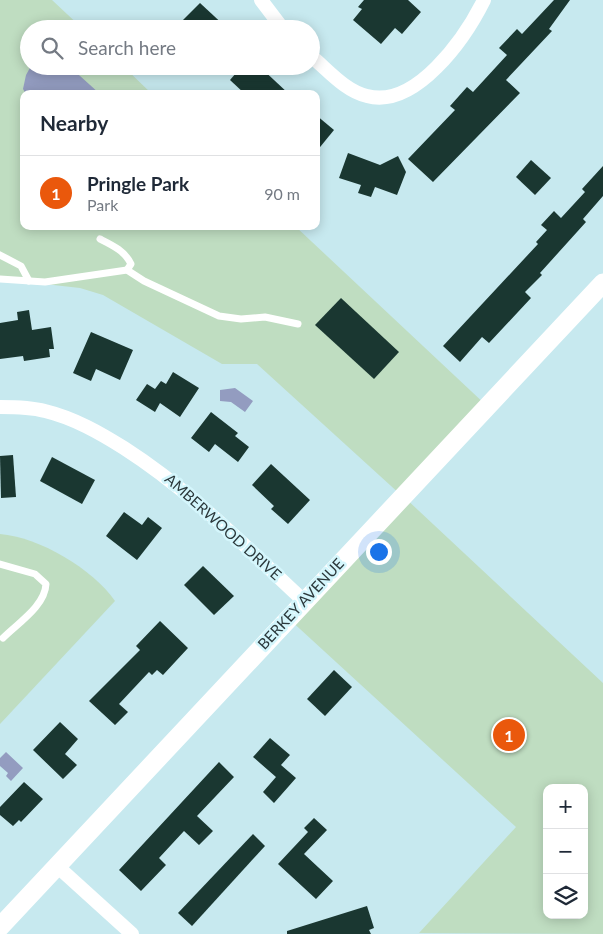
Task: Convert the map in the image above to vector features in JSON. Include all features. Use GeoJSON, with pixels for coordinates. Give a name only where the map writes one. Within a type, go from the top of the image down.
{"type":"FeatureCollection","features":[{"type":"Feature","properties":{"kind":"street"},"geometry":{"type":"LineString","coordinates":[[261,0],[276,20]]}},
{"type":"Feature","properties":{"kind":"street"},"geometry":{"type":"LineString","coordinates":[[320,64],[349,88],[365,96],[382,99],[403,94],[422,81],[448,53],[474,19],[484,0]]}},
{"type":"Feature","properties":{"kind":"street","name":"BERKEY AVENUE"},"geometry":{"type":"LineString","coordinates":[[0,927],[603,283]]}},
{"type":"Feature","properties":{"kind":"street","name":"AMBERWOOD DRIVE"},"geometry":{"type":"LineString","coordinates":[[0,407],[22,407],[62,416],[93,430],[158,470],[193,498],[304,601]]}},
{"type":"Feature","properties":{"kind":"street"},"geometry":{"type":"LineString","coordinates":[[57,866],[132,934]]}},
{"type":"Feature","properties":{"kind":"lane"},"geometry":{"type":"LineString","coordinates":[[100,239],[118,249],[128,258],[131,264],[127,270]]}},
{"type":"Feature","properties":{"kind":"lane"},"geometry":{"type":"LineString","coordinates":[[0,255],[20,266],[30,281]]}},
{"type":"Feature","properties":{"kind":"lane"},"geometry":{"type":"LineString","coordinates":[[0,279],[45,282],[127,270],[144,282],[220,316],[241,319],[265,317],[298,324]]}},
{"type":"Feature","properties":{"kind":"lane"},"geometry":{"type":"LineString","coordinates":[[0,564],[35,574],[46,584],[45,592],[40,602],[3,638]]}},
{"type":"Feature","properties":{"kind":"green space"},"geometry":{"type":"Polygon","coordinates":[[[0,0],[52,0],[73,20],[20,20],[20,75],[132,75],[148,90],[20,90],[20,230],[299,230],[487,406],[403,496],[603,683],[603,934],[419,933],[516,827],[288,618],[402,496],[257,364],[222,364],[103,295],[80,288],[0,279],[0,0]]]}},
{"type":"Feature","properties":{"kind":"green space"},"geometry":{"type":"Polygon","coordinates":[[[0,534],[31,541],[64,557],[93,577],[115,601],[0,724],[0,534]]]}},
{"type":"Feature","properties":{"kind":"water"},"geometry":{"type":"Polygon","coordinates":[[[26,75],[79,75],[96,90],[24,90],[26,75]]]}},
{"type":"Feature","properties":{"kind":"water"},"geometry":{"type":"Polygon","coordinates":[[[235,388],[253,401],[245,412],[231,402],[220,401],[220,390],[235,388]]]}},
{"type":"Feature","properties":{"kind":"water"},"geometry":{"type":"Polygon","coordinates":[[[6,752],[23,768],[11,781],[6,776],[8,773],[0,766],[0,758],[6,752]]]}},
{"type":"Feature","properties":{"kind":"building"},"geometry":{"type":"Polygon","coordinates":[[[364,0],[408,0],[421,12],[402,34],[395,28],[381,44],[353,20],[362,9],[358,7],[364,0]]]}},
{"type":"Feature","properties":{"kind":"building"},"geometry":{"type":"Polygon","coordinates":[[[554,0],[570,0],[549,29],[552,31],[506,80],[520,93],[433,182],[408,159],[455,110],[450,106],[467,87],[473,92],[507,55],[499,48],[517,29],[522,34],[554,0]]]}},
{"type":"Feature","properties":{"kind":"building"},"geometry":{"type":"Polygon","coordinates":[[[200,3],[218,20],[183,20],[200,3]]]}},
{"type":"Feature","properties":{"kind":"building"},"geometry":{"type":"Polygon","coordinates":[[[234,75],[269,75],[285,90],[241,90],[230,80],[234,75]]]}},
{"type":"Feature","properties":{"kind":"building"},"geometry":{"type":"Polygon","coordinates":[[[320,118],[334,130],[320,147],[320,118]]]}},
{"type":"Feature","properties":{"kind":"building"},"geometry":{"type":"Polygon","coordinates":[[[348,153],[380,165],[398,156],[406,172],[397,195],[375,187],[371,197],[358,193],[361,185],[339,178],[348,153]]]}},
{"type":"Feature","properties":{"kind":"building"},"geometry":{"type":"Polygon","coordinates":[[[531,160],[551,178],[535,195],[516,177],[531,160]]]}},
{"type":"Feature","properties":{"kind":"building"},"geometry":{"type":"Polygon","coordinates":[[[603,166],[603,196],[583,219],[586,222],[540,273],[542,275],[525,292],[531,298],[489,343],[482,337],[460,362],[443,346],[538,244],[536,242],[547,230],[541,225],[554,211],[561,218],[585,192],[582,189],[603,166]]]}},
{"type":"Feature","properties":{"kind":"building"},"geometry":{"type":"Polygon","coordinates":[[[341,298],[399,352],[374,379],[315,325],[341,298]]]}},
{"type":"Feature","properties":{"kind":"building"},"geometry":{"type":"Polygon","coordinates":[[[29,310],[32,330],[51,327],[54,349],[49,349],[50,357],[24,361],[23,356],[0,359],[0,323],[18,320],[17,312],[29,310]]]}},
{"type":"Feature","properties":{"kind":"building"},"geometry":{"type":"Polygon","coordinates":[[[91,332],[133,350],[120,380],[96,369],[91,381],[73,373],[91,332]]]}},
{"type":"Feature","properties":{"kind":"building"},"geometry":{"type":"Polygon","coordinates":[[[173,372],[199,388],[180,417],[160,403],[155,412],[136,400],[147,384],[155,389],[161,381],[166,384],[173,372]]]}},
{"type":"Feature","properties":{"kind":"building"},"geometry":{"type":"Polygon","coordinates":[[[211,412],[238,433],[235,436],[249,447],[238,462],[215,444],[209,452],[191,438],[211,412]]]}},
{"type":"Feature","properties":{"kind":"building"},"geometry":{"type":"Polygon","coordinates":[[[13,455],[16,497],[1,498],[0,456],[13,455]]]}},
{"type":"Feature","properties":{"kind":"building"},"geometry":{"type":"Polygon","coordinates":[[[52,457],[95,480],[82,504],[40,481],[52,457]]]}},
{"type":"Feature","properties":{"kind":"building"},"geometry":{"type":"Polygon","coordinates":[[[271,464],[310,500],[288,524],[271,509],[274,506],[252,485],[271,464]]]}},
{"type":"Feature","properties":{"kind":"building"},"geometry":{"type":"Polygon","coordinates":[[[124,512],[142,525],[148,517],[162,528],[137,560],[106,536],[124,512]]]}},
{"type":"Feature","properties":{"kind":"building"},"geometry":{"type":"Polygon","coordinates":[[[203,566],[234,596],[214,615],[184,585],[203,566]]]}},
{"type":"Feature","properties":{"kind":"building"},"geometry":{"type":"Polygon","coordinates":[[[160,621],[188,648],[163,675],[157,670],[152,675],[149,672],[119,704],[128,712],[115,725],[89,701],[140,650],[136,646],[160,621]]]}},
{"type":"Feature","properties":{"kind":"building"},"geometry":{"type":"Polygon","coordinates":[[[334,670],[352,687],[325,716],[307,699],[334,670]]]}},
{"type":"Feature","properties":{"kind":"building"},"geometry":{"type":"Polygon","coordinates":[[[60,722],[78,739],[65,754],[77,765],[63,779],[33,750],[60,722]]]}},
{"type":"Feature","properties":{"kind":"building"},"geometry":{"type":"Polygon","coordinates":[[[270,738],[290,755],[281,765],[296,778],[274,803],[263,792],[276,777],[253,757],[270,738]]]}},
{"type":"Feature","properties":{"kind":"building"},"geometry":{"type":"Polygon","coordinates":[[[219,762],[234,777],[197,816],[213,831],[199,845],[184,831],[159,858],[166,865],[141,891],[119,870],[219,762]]]}},
{"type":"Feature","properties":{"kind":"building"},"geometry":{"type":"Polygon","coordinates":[[[24,782],[43,799],[21,822],[19,820],[13,826],[0,815],[0,807],[24,782]]]}},
{"type":"Feature","properties":{"kind":"building"},"geometry":{"type":"Polygon","coordinates":[[[314,818],[327,830],[304,854],[333,881],[316,899],[278,864],[308,832],[304,828],[314,818]]]}},
{"type":"Feature","properties":{"kind":"building"},"geometry":{"type":"Polygon","coordinates":[[[253,834],[265,846],[192,926],[178,913],[253,834]]]}},
{"type":"Feature","properties":{"kind":"building"},"geometry":{"type":"Polygon","coordinates":[[[367,906],[374,928],[369,930],[371,934],[287,934],[287,931],[367,906]]]}},
{"type":"Feature","properties":{"kind":"place","name":"Pringle Park"},"geometry":{"type":"Point","coordinates":[509,735]}}]}
